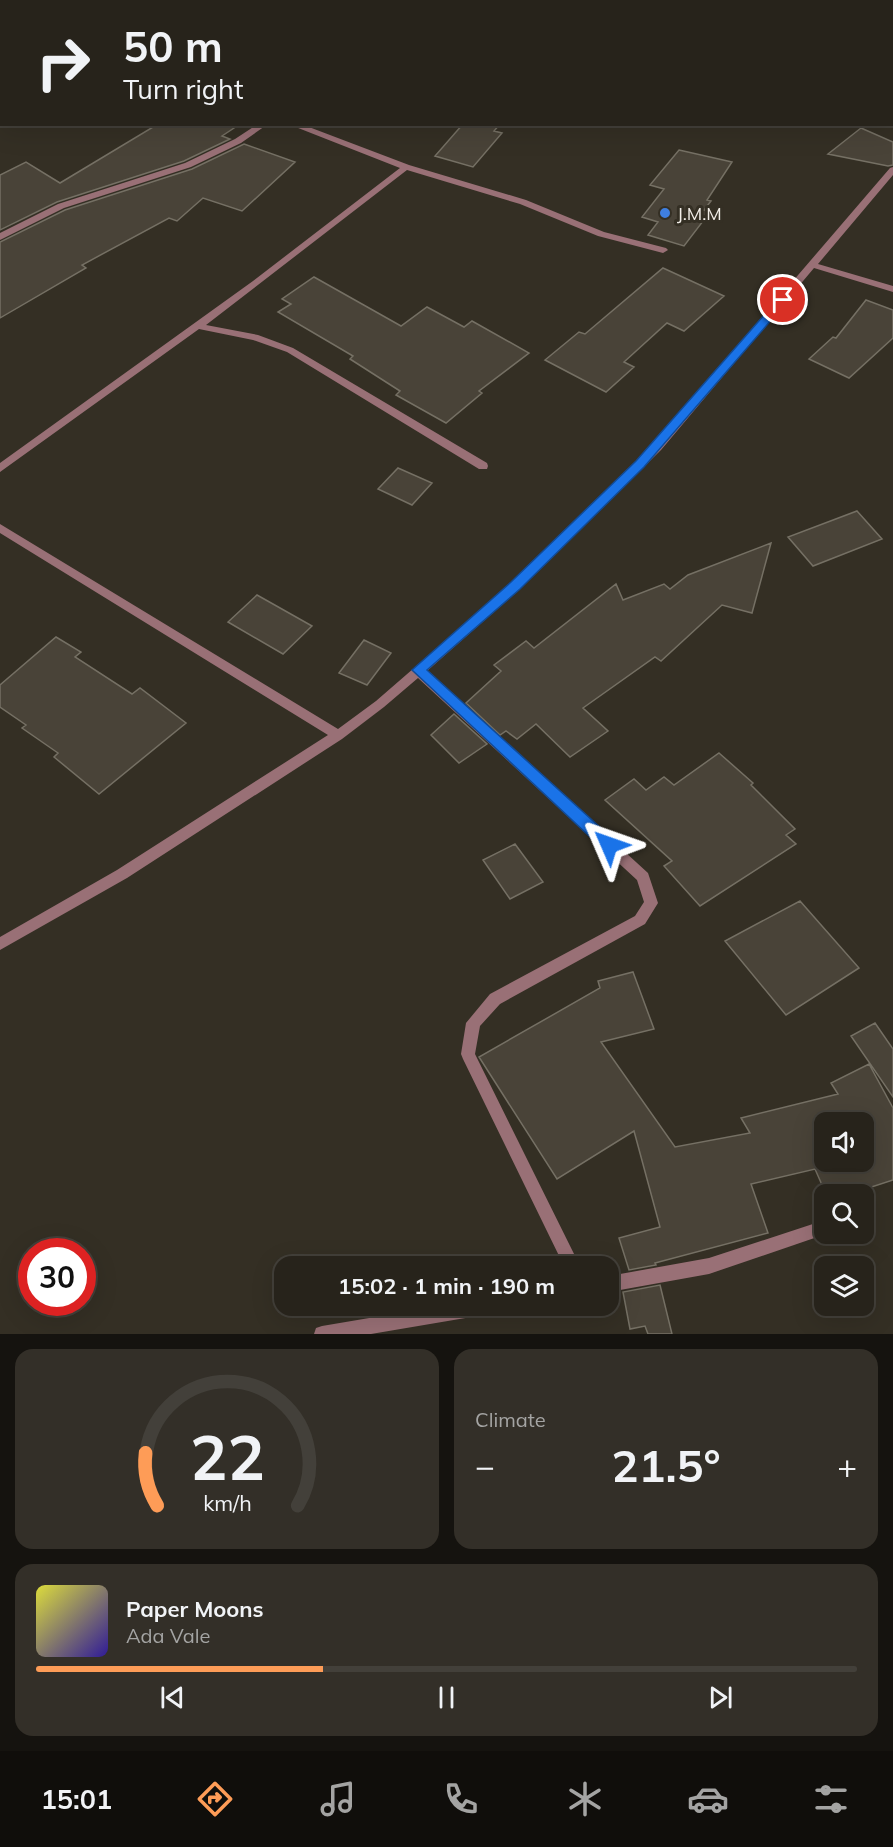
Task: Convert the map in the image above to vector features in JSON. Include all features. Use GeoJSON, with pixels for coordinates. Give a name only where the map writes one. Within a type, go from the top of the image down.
{"type":"FeatureCollection","features":[{"type":"Feature","properties":{"kind":"street"},"geometry":{"type":"LineString","coordinates":[[0,237],[61,206],[188,165],[238,141],[261,126]]}},
{"type":"Feature","properties":{"kind":"street"},"geometry":{"type":"LineString","coordinates":[[297,126],[406,167],[523,202],[602,234],[663,250]]}},
{"type":"Feature","properties":{"kind":"street"},"geometry":{"type":"LineString","coordinates":[[0,468],[197,326],[406,167]]}},
{"type":"Feature","properties":{"kind":"street"},"geometry":{"type":"LineString","coordinates":[[0,944],[122,874],[338,735],[380,704],[516,586],[657,447],[893,170]]}},
{"type":"Feature","properties":{"kind":"street"},"geometry":{"type":"LineString","coordinates":[[813,265],[893,290]]}},
{"type":"Feature","properties":{"kind":"street"},"geometry":{"type":"LineString","coordinates":[[197,326],[255,337],[290,350],[483,466]]}},
{"type":"Feature","properties":{"kind":"street"},"geometry":{"type":"LineString","coordinates":[[0,528],[338,735]]}},
{"type":"Feature","properties":{"kind":"street"},"geometry":{"type":"LineString","coordinates":[[418,670],[643,877],[651,903],[640,920],[495,999],[473,1023],[468,1054],[567,1256]]}},
{"type":"Feature","properties":{"kind":"street"},"geometry":{"type":"LineString","coordinates":[[619,1282],[709,1266],[814,1230]]}},
{"type":"Feature","properties":{"kind":"street"},"geometry":{"type":"LineString","coordinates":[[322,1334],[429,1316]]}},
{"type":"Feature","properties":{"kind":"building"},"geometry":{"type":"Polygon","coordinates":[[[155,126],[237,126],[222,136],[230,139],[184,161],[57,202],[0,230],[0,175],[26,162],[60,183],[155,126]]]}},
{"type":"Feature","properties":{"kind":"building"},"geometry":{"type":"Polygon","coordinates":[[[461,126],[498,126],[494,131],[502,133],[473,167],[435,156],[461,126]]]}},
{"type":"Feature","properties":{"kind":"building"},"geometry":{"type":"Polygon","coordinates":[[[861,128],[893,142],[893,165],[888,166],[828,154],[861,128]]]}},
{"type":"Feature","properties":{"kind":"building"},"geometry":{"type":"Polygon","coordinates":[[[244,144],[295,162],[242,211],[203,198],[177,221],[169,218],[82,265],[86,268],[0,318],[0,242],[65,210],[192,169],[244,144]]]}},
{"type":"Feature","properties":{"kind":"building"},"geometry":{"type":"Polygon","coordinates":[[[679,150],[732,162],[707,200],[711,201],[704,210],[710,212],[684,246],[648,235],[658,222],[642,217],[664,189],[650,185],[679,150]]]}},
{"type":"Feature","properties":{"kind":"building"},"geometry":{"type":"Polygon","coordinates":[[[663,268],[724,296],[684,331],[667,323],[624,362],[634,367],[606,392],[545,360],[579,332],[585,334],[663,268]]]}},
{"type":"Feature","properties":{"kind":"building"},"geometry":{"type":"Polygon","coordinates":[[[314,277],[401,326],[427,307],[464,327],[472,321],[529,353],[479,391],[482,393],[446,423],[396,395],[400,391],[350,359],[353,356],[278,312],[291,304],[282,299],[314,277]]]}},
{"type":"Feature","properties":{"kind":"building"},"geometry":{"type":"Polygon","coordinates":[[[866,300],[893,310],[893,338],[849,378],[809,359],[833,337],[836,338],[866,300]]]}},
{"type":"Feature","properties":{"kind":"building"},"geometry":{"type":"Polygon","coordinates":[[[398,468],[432,483],[412,505],[378,489],[398,468]]]}},
{"type":"Feature","properties":{"kind":"building"},"geometry":{"type":"Polygon","coordinates":[[[857,511],[882,539],[813,566],[788,537],[857,511]]]}},
{"type":"Feature","properties":{"kind":"building"},"geometry":{"type":"Polygon","coordinates":[[[771,543],[752,613],[722,605],[661,661],[655,657],[583,708],[608,731],[570,757],[536,724],[517,739],[506,731],[500,735],[466,703],[501,671],[494,665],[526,641],[534,648],[616,584],[623,600],[664,584],[670,589],[688,575],[771,543]]]}},
{"type":"Feature","properties":{"kind":"building"},"geometry":{"type":"Polygon","coordinates":[[[257,595],[312,626],[283,654],[228,622],[257,595]]]}},
{"type":"Feature","properties":{"kind":"building"},"geometry":{"type":"Polygon","coordinates":[[[56,637],[81,652],[75,657],[132,694],[140,688],[186,723],[99,794],[54,757],[58,753],[22,728],[26,725],[0,707],[0,685],[56,637]]]}},
{"type":"Feature","properties":{"kind":"building"},"geometry":{"type":"Polygon","coordinates":[[[364,640],[391,653],[367,685],[339,673],[364,640]]]}},
{"type":"Feature","properties":{"kind":"building"},"geometry":{"type":"Polygon","coordinates":[[[454,714],[487,744],[459,763],[431,735],[454,714]]]}},
{"type":"Feature","properties":{"kind":"building"},"geometry":{"type":"Polygon","coordinates":[[[719,753],[753,783],[751,785],[795,829],[786,835],[796,844],[700,906],[664,866],[672,861],[605,800],[634,779],[646,790],[664,777],[674,785],[719,753]]]}},
{"type":"Feature","properties":{"kind":"building"},"geometry":{"type":"Polygon","coordinates":[[[515,844],[543,882],[510,899],[483,860],[515,844]]]}},
{"type":"Feature","properties":{"kind":"building"},"geometry":{"type":"Polygon","coordinates":[[[800,901],[859,968],[786,1015],[725,941],[800,901]]]}},
{"type":"Feature","properties":{"kind":"building"},"geometry":{"type":"Polygon","coordinates":[[[633,972],[654,1029],[601,1042],[675,1147],[750,1133],[741,1118],[838,1094],[831,1083],[869,1064],[893,1108],[893,1180],[874,1186],[874,1184],[822,1184],[816,1172],[874,1172],[874,1112],[814,1112],[814,1169],[751,1184],[768,1233],[655,1263],[656,1265],[629,1270],[619,1238],[660,1227],[634,1131],[557,1179],[479,1057],[600,988],[598,981],[633,972]]]}},
{"type":"Feature","properties":{"kind":"building"},"geometry":{"type":"Polygon","coordinates":[[[875,1023],[893,1049],[893,1097],[851,1036],[875,1023]]]}},
{"type":"Feature","properties":{"kind":"building"},"geometry":{"type":"Polygon","coordinates":[[[660,1285],[672,1334],[648,1334],[645,1326],[630,1329],[623,1292],[660,1285]]]}},
{"type":"Feature","properties":{"kind":"place","name":"J.M.M"},"geometry":{"type":"Point","coordinates":[665,213]}},
{"type":"Feature","properties":{"kind":"route"},"geometry":{"type":"LineString","coordinates":[[609,845],[418,670],[516,586],[657,447],[783,300]]}}]}
